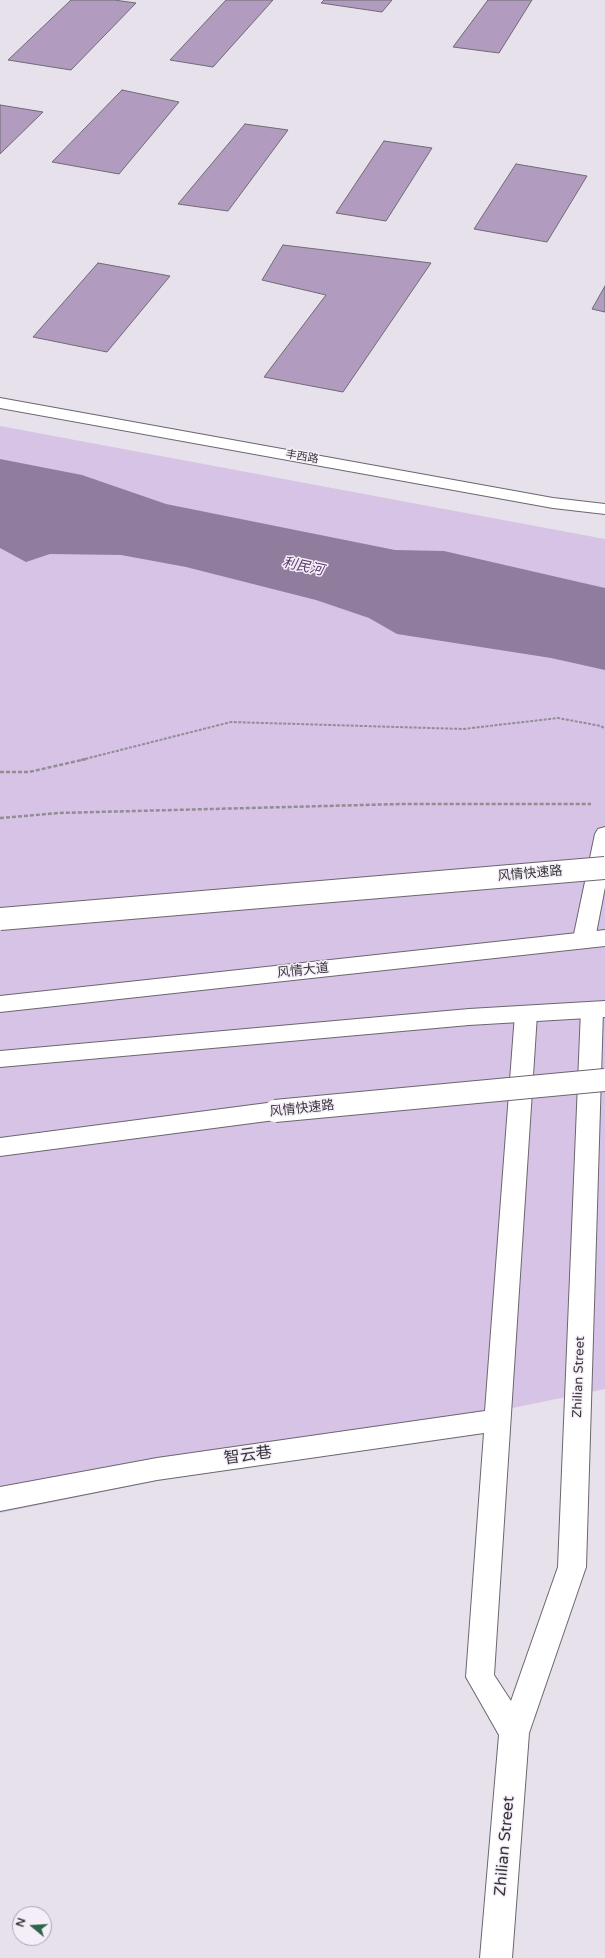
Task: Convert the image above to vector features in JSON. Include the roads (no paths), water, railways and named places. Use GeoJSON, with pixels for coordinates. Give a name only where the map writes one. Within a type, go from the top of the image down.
{"type":"FeatureCollection","features":[{"type":"Feature","properties":{"kind":"main road","name":"丰西路"},"geometry":{"type":"LineString","coordinates":[[0,402],[553,503],[605,509]]}},
{"type":"Feature","properties":{"kind":"main road"},"geometry":{"type":"LineString","coordinates":[[584,939],[605,834]]}},
{"type":"Feature","properties":{"kind":"main road","name":"风情快速路"},"geometry":{"type":"LineString","coordinates":[[0,919],[605,868]]}},
{"type":"Feature","properties":{"kind":"main road","name":"风情大道"},"geometry":{"type":"LineString","coordinates":[[0,1004],[584,939],[605,938]]}},
{"type":"Feature","properties":{"kind":"main road"},"geometry":{"type":"LineString","coordinates":[[0,1059],[185,1041],[526,1014],[599,1010]]}},
{"type":"Feature","properties":{"kind":"main road","name":"Zhilian Street"},"geometry":{"type":"LineString","coordinates":[[496,1958],[514,1734],[572,1566],[599,1010]]}},
{"type":"Feature","properties":{"kind":"main road"},"geometry":{"type":"LineString","coordinates":[[514,1734],[480,1677],[526,1014]]}},
{"type":"Feature","properties":{"kind":"main road","name":"风情快速路"},"geometry":{"type":"LineString","coordinates":[[0,1147],[275,1111],[605,1080]]}},
{"type":"Feature","properties":{"kind":"main road","name":"智云巷"},"geometry":{"type":"LineString","coordinates":[[0,1499],[157,1469],[498,1420]]}},
{"type":"Feature","properties":{"kind":"water","name":"利民河"},"geometry":{"type":"Polygon","coordinates":[[[0,459],[82,475],[166,504],[395,550],[444,551],[605,588],[605,670],[551,658],[397,634],[369,618],[316,600],[186,567],[121,555],[50,554],[26,562],[0,548],[0,459]]]}}]}
